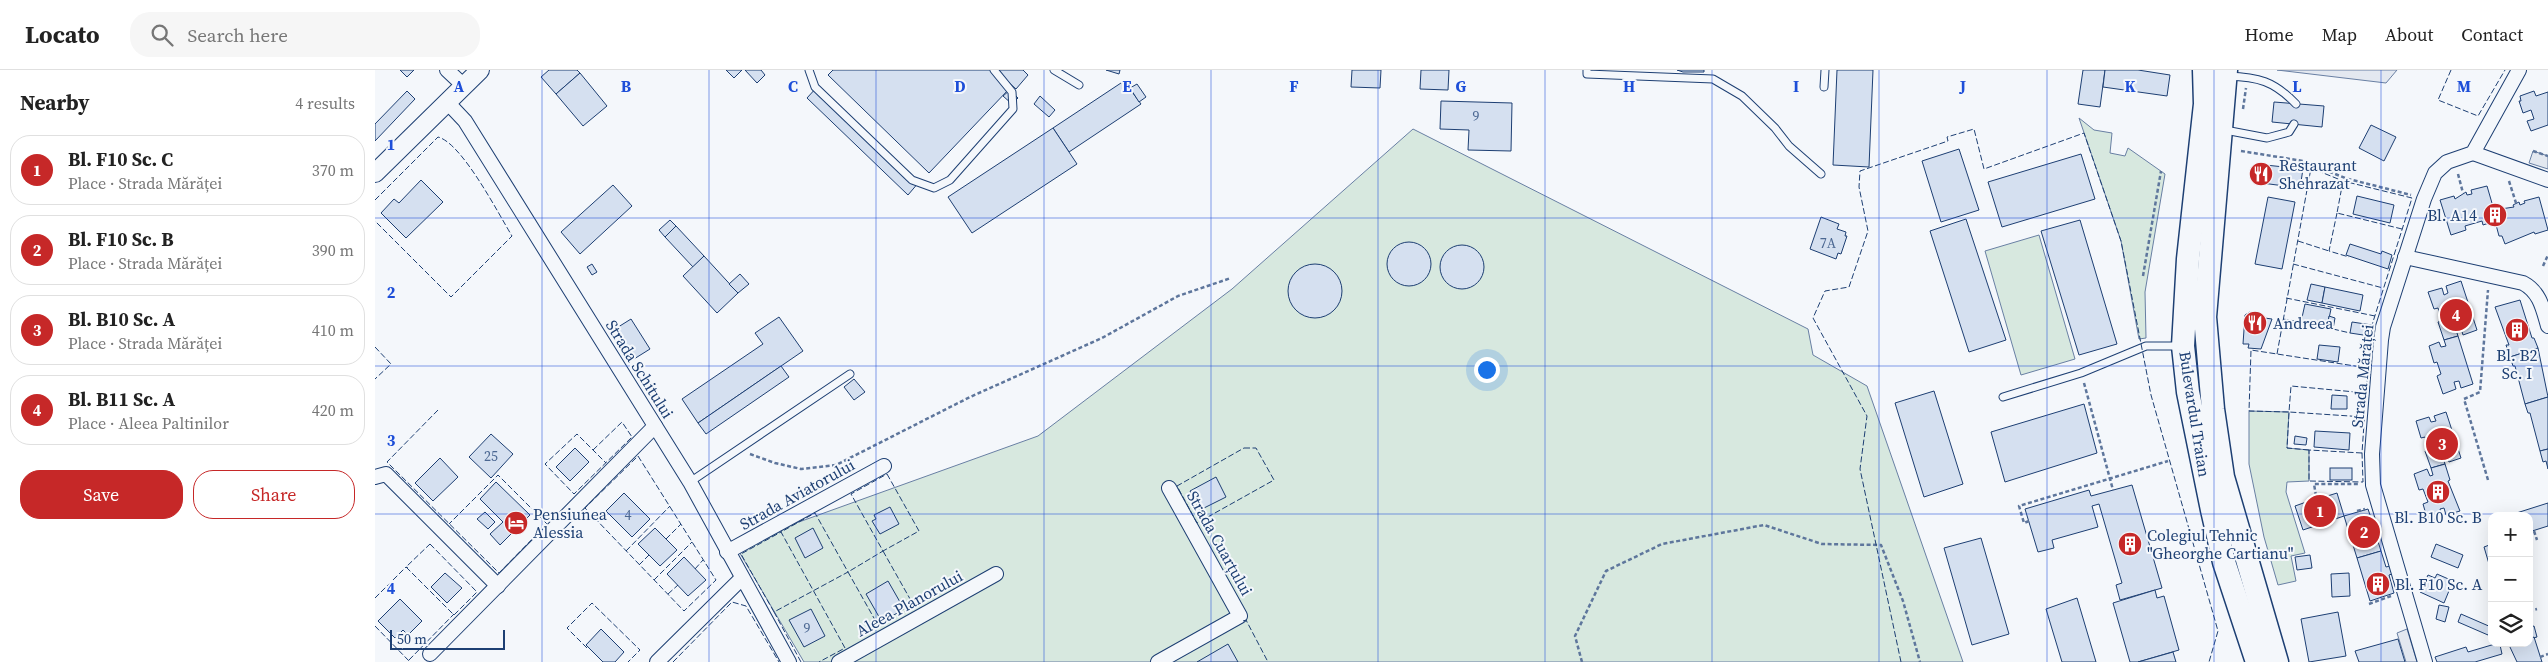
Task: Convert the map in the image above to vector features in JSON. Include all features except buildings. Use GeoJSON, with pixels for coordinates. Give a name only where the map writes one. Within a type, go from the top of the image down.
{"type":"FeatureCollection","features":[{"type":"Feature","properties":{"kind":"main road","name":"Bulevardul Traian"},"geometry":{"type":"LineString","coordinates":[[2218,72],[2230,131],[2205,317],[2213,409],[2223,477],[2277,662]]}},
{"type":"Feature","properties":{"kind":"main road","name":"Bulevardul Traian"},"geometry":{"type":"LineString","coordinates":[[2218,72],[2205,104],[2188,259],[2183,346],[2189,392],[2212,510],[2225,562],[2257,662]]}},
{"type":"Feature","properties":{"kind":"street"},"geometry":{"type":"LineString","coordinates":[[447,70],[464,86]]}},
{"type":"Feature","properties":{"kind":"street"},"geometry":{"type":"LineString","coordinates":[[375,173],[480,70]]}},
{"type":"Feature","properties":{"kind":"street"},"geometry":{"type":"LineString","coordinates":[[2519,70],[2473,153],[2548,180]]}},
{"type":"Feature","properties":{"kind":"street","name":"Strada Schitului"},"geometry":{"type":"LineString","coordinates":[[448,103],[470,130],[655,426],[689,482],[789,662]]}},
{"type":"Feature","properties":{"kind":"street","name":"Strada Mărăței"},"geometry":{"type":"LineString","coordinates":[[2425,662],[2373,485],[2372,454],[2383,327],[2424,199],[2435,173],[2447,162],[2473,153]]}},
{"type":"Feature","properties":{"kind":"street"},"geometry":{"type":"LineString","coordinates":[[2405,257],[2523,283],[2533,288],[2539,297],[2548,326]]}},
{"type":"Feature","properties":{"kind":"street"},"geometry":{"type":"LineString","coordinates":[[430,654],[655,426]]}},
{"type":"Feature","properties":{"kind":"street","name":"Strada Aviatorului"},"geometry":{"type":"LineString","coordinates":[[727,552],[884,466]]}},
{"type":"Feature","properties":{"kind":"street"},"geometry":{"type":"LineString","coordinates":[[375,477],[386,474],[498,586]]}},
{"type":"Feature","properties":{"kind":"street","name":"Strada Cuarțului"},"geometry":{"type":"LineString","coordinates":[[1158,662],[1240,616],[1169,488]]}},
{"type":"Feature","properties":{"kind":"street","name":"Aleea Planorului"},"geometry":{"type":"LineString","coordinates":[[839,662],[996,574]]}},
{"type":"Feature","properties":{"kind":"street"},"geometry":{"type":"LineString","coordinates":[[657,662],[741,578]]}},
{"type":"Feature","properties":{"kind":"lane"},"geometry":{"type":"LineString","coordinates":[[809,70],[815,87],[912,180],[934,188],[950,180],[1013,109],[1012,92],[994,70]]}},
{"type":"Feature","properties":{"kind":"lane"},"geometry":{"type":"LineString","coordinates":[[1054,70],[1079,85]]}},
{"type":"Feature","properties":{"kind":"lane"},"geometry":{"type":"LineString","coordinates":[[1587,70],[1587,74],[1713,79],[1742,96],[1775,128],[1789,146],[1821,174]]}},
{"type":"Feature","properties":{"kind":"lane"},"geometry":{"type":"LineString","coordinates":[[1824,88],[1825,70]]}},
{"type":"Feature","properties":{"kind":"lane"},"geometry":{"type":"LineString","coordinates":[[2218,72],[2248,77],[2281,89],[2296,104]]}},
{"type":"Feature","properties":{"kind":"lane"},"geometry":{"type":"LineString","coordinates":[[2230,131],[2267,138],[2289,132],[2294,124]]}},
{"type":"Feature","properties":{"kind":"lane"},"geometry":{"type":"LineString","coordinates":[[2003,397],[2081,374],[2146,346],[2183,346]]}},
{"type":"Feature","properties":{"kind":"lane"},"geometry":{"type":"LineString","coordinates":[[689,482],[850,374]]}},
{"type":"Feature","properties":{"kind":"path"},"geometry":{"type":"LineString","coordinates":[[2248,77],[2230,131],[2239,152],[2303,161],[2345,178],[2415,196]]}},
{"type":"Feature","properties":{"kind":"path"},"geometry":{"type":"LineString","coordinates":[[2533,151],[2548,156]]}},
{"type":"Feature","properties":{"kind":"path"},"geometry":{"type":"LineString","coordinates":[[2143,276],[2161,171]]}},
{"type":"Feature","properties":{"kind":"path"},"geometry":{"type":"LineString","coordinates":[[2458,174],[2463,193]]}},
{"type":"Feature","properties":{"kind":"path"},"geometry":{"type":"LineString","coordinates":[[2508,178],[2516,203]]}},
{"type":"Feature","properties":{"kind":"path"},"geometry":{"type":"LineString","coordinates":[[2543,266],[2548,255]]}},
{"type":"Feature","properties":{"kind":"path"},"geometry":{"type":"LineString","coordinates":[[2488,480],[2465,399],[2480,392],[2489,276]]}},
{"type":"Feature","properties":{"kind":"path"},"geometry":{"type":"LineString","coordinates":[[739,450],[775,464],[801,469],[836,464],[970,397],[1102,338],[1178,296],[1231,278]]}},
{"type":"Feature","properties":{"kind":"path"},"geometry":{"type":"LineString","coordinates":[[2081,374],[2113,490]]}},
{"type":"Feature","properties":{"kind":"path"},"geometry":{"type":"LineString","coordinates":[[2029,522],[2024,523],[2019,506],[2168,461]]}},
{"type":"Feature","properties":{"kind":"path"},"geometry":{"type":"LineString","coordinates":[[2316,496],[2314,484],[2365,484]]}},
{"type":"Feature","properties":{"kind":"path"},"geometry":{"type":"LineString","coordinates":[[1582,662],[1575,636],[1606,571],[1662,544],[1764,525],[1822,544],[1881,545],[1903,601],[1920,662]]}},
{"type":"Feature","properties":{"kind":"path"},"geometry":{"type":"LineString","coordinates":[[2534,531],[2537,540]]}},
{"type":"Feature","properties":{"kind":"path"},"geometry":{"type":"LineString","coordinates":[[2369,604],[2397,594]]}},
{"type":"Feature","properties":{"kind":"path"},"geometry":{"type":"LineString","coordinates":[[2533,610],[2537,609]]}},
{"type":"Feature","properties":{"kind":"path"},"geometry":{"type":"LineString","coordinates":[[2540,657],[2548,654]]}},
{"type":"Feature","properties":{"kind":"shaded area"},"geometry":{"type":"Polygon","coordinates":[[[2277,70],[2397,70],[2386,83],[2277,70]]]}},
{"type":"Feature","properties":{"kind":"shaded area"},"geometry":{"type":"Polygon","coordinates":[[[2079,118],[2094,130],[2112,133],[2110,153],[2125,156],[2128,148],[2165,174],[2145,292],[2146,338],[2139,339],[2121,241],[2079,118]]]}},
{"type":"Feature","properties":{"kind":"shaded area"},"geometry":{"type":"Polygon","coordinates":[[[1413,129],[1808,329],[1813,355],[1867,386],[1963,662],[804,662],[738,550],[785,527],[1038,436],[1232,289],[1413,129]]]}},
{"type":"Feature","properties":{"kind":"shaded area"},"geometry":{"type":"Polygon","coordinates":[[[2533,151],[2548,156],[2548,169],[2529,163],[2533,151]]]}},
{"type":"Feature","properties":{"kind":"shaded area"},"geometry":{"type":"Polygon","coordinates":[[[2039,235],[2075,359],[2021,375],[1985,251],[2039,235]]]}},
{"type":"Feature","properties":{"kind":"shaded area"},"geometry":{"type":"Polygon","coordinates":[[[2249,411],[2289,412],[2287,448],[2309,450],[2309,481],[2287,482],[2286,492],[2305,553],[2291,556],[2296,581],[2278,585],[2264,537],[2249,464],[2249,411]]]}},
{"type":"Feature","properties":{"kind":"shaded area"},"geometry":{"type":"Polygon","coordinates":[[[2407,629],[2417,662],[2406,662],[2397,633],[2407,629]]]}},
{"type":"Feature","properties":{"kind":"fence"},"geometry":{"type":"LineString","coordinates":[[2451,70],[2438,100],[2478,116],[2505,70]]}},
{"type":"Feature","properties":{"kind":"fence"},"geometry":{"type":"LineString","coordinates":[[1901,662],[1860,469],[1867,416],[1813,318],[1825,291],[1849,287],[1868,231],[1859,187],[1860,171],[1948,141],[1947,137],[1974,129],[1984,169],[2084,133],[2121,241],[2151,395],[2218,631],[2209,662]]}},
{"type":"Feature","properties":{"kind":"fence"},"geometry":{"type":"LineString","coordinates":[[375,200],[438,137],[458,152],[468,165],[489,196],[512,236],[451,297],[375,221]]}},
{"type":"Feature","properties":{"kind":"fence"},"geometry":{"type":"LineString","coordinates":[[2277,354],[2311,168],[2343,181],[2412,198],[2372,325]]}},
{"type":"Feature","properties":{"kind":"fence"},"geometry":{"type":"LineString","coordinates":[[2343,181],[2337,213],[2402,229]]}},
{"type":"Feature","properties":{"kind":"fence"},"geometry":{"type":"LineString","coordinates":[[2337,213],[2329,251],[2349,257]]}},
{"type":"Feature","properties":{"kind":"fence"},"geometry":{"type":"LineString","coordinates":[[2298,241],[2329,251]]}},
{"type":"Feature","properties":{"kind":"fence"},"geometry":{"type":"LineString","coordinates":[[2293,264],[2383,288]]}},
{"type":"Feature","properties":{"kind":"fence"},"geometry":{"type":"LineString","coordinates":[[2286,298],[2375,316]]}},
{"type":"Feature","properties":{"kind":"fence"},"geometry":{"type":"LineString","coordinates":[[2283,319],[2301,322]]}},
{"type":"Feature","properties":{"kind":"fence"},"geometry":{"type":"LineString","coordinates":[[2333,329],[2350,333]]}},
{"type":"Feature","properties":{"kind":"fence"},"geometry":{"type":"LineString","coordinates":[[2362,453],[2309,450],[2309,481],[2363,482],[2362,453],[2370,336]]}},
{"type":"Feature","properties":{"kind":"fence"},"geometry":{"type":"LineString","coordinates":[[375,347],[391,364],[375,379]]}},
{"type":"Feature","properties":{"kind":"fence"},"geometry":{"type":"LineString","coordinates":[[2366,393],[2291,386],[2289,412],[2249,411],[2251,350],[2368,368]]}},
{"type":"Feature","properties":{"kind":"fence"},"geometry":{"type":"LineString","coordinates":[[438,410],[387,462],[391,466],[499,573],[547,524],[498,475],[449,524]]}},
{"type":"Feature","properties":{"kind":"fence"},"geometry":{"type":"LineString","coordinates":[[2309,450],[2287,448],[2289,412],[2365,417]]}},
{"type":"Feature","properties":{"kind":"fence"},"geometry":{"type":"LineString","coordinates":[[593,450],[622,422],[632,437],[574,494],[545,464],[577,434],[606,463]]}},
{"type":"Feature","properties":{"kind":"fence"},"geometry":{"type":"LineString","coordinates":[[1244,448],[1256,448],[1274,480],[1197,523],[1177,486],[1244,448]]}},
{"type":"Feature","properties":{"kind":"fence"},"geometry":{"type":"LineString","coordinates":[[638,456],[716,580],[684,611],[585,508],[638,456]]}},
{"type":"Feature","properties":{"kind":"fence"},"geometry":{"type":"LineString","coordinates":[[887,474],[919,531],[883,551],[851,494],[887,474]]}},
{"type":"Feature","properties":{"kind":"fence"},"geometry":{"type":"LineString","coordinates":[[626,551],[670,506]]}},
{"type":"Feature","properties":{"kind":"fence"},"geometry":{"type":"LineString","coordinates":[[801,662],[774,612],[848,572],[815,513],[781,532],[845,648],[819,662]]}},
{"type":"Feature","properties":{"kind":"fence"},"geometry":{"type":"LineString","coordinates":[[666,539],[681,524]]}},
{"type":"Feature","properties":{"kind":"fence"},"geometry":{"type":"LineString","coordinates":[[774,612],[741,554],[781,532]]}},
{"type":"Feature","properties":{"kind":"fence"},"geometry":{"type":"LineString","coordinates":[[654,580],[692,542]]}},
{"type":"Feature","properties":{"kind":"fence"},"geometry":{"type":"LineString","coordinates":[[430,544],[477,592],[454,615],[406,567],[430,544]]}},
{"type":"Feature","properties":{"kind":"fence"},"geometry":{"type":"LineString","coordinates":[[883,551],[914,606],[879,627],[848,572],[883,551]]}},
{"type":"Feature","properties":{"kind":"fence"},"geometry":{"type":"LineString","coordinates":[[639,565],[649,555]]}},
{"type":"Feature","properties":{"kind":"fence"},"geometry":{"type":"LineString","coordinates":[[695,569],[703,560]]}},
{"type":"Feature","properties":{"kind":"fence"},"geometry":{"type":"LineString","coordinates":[[375,598],[406,567],[408,568]]}},
{"type":"Feature","properties":{"kind":"fence"},"geometry":{"type":"LineString","coordinates":[[668,594],[678,585]]}},
{"type":"Feature","properties":{"kind":"fence"},"geometry":{"type":"LineString","coordinates":[[673,662],[732,602],[746,606],[779,662]]}},
{"type":"Feature","properties":{"kind":"fence"},"geometry":{"type":"LineString","coordinates":[[587,648],[567,628],[592,603],[640,650],[628,662]]}},
{"type":"Feature","properties":{"kind":"fence"},"geometry":{"type":"LineString","coordinates":[[409,660],[454,614]]}},
{"type":"Feature","properties":{"kind":"fence"},"geometry":{"type":"LineString","coordinates":[[1243,621],[1246,620],[1268,662]]}},
{"type":"Feature","properties":{"kind":"fence"},"geometry":{"type":"LineString","coordinates":[[375,626],[410,662]]}},
{"type":"Feature","properties":{"kind":"place","name":"Restaurant Shehrazat"},"geometry":{"type":"Point","coordinates":[2261,174]}},
{"type":"Feature","properties":{"kind":"place","name":"Bl. A14"},"geometry":{"type":"Point","coordinates":[2495,215]}},
{"type":"Feature","properties":{"kind":"place","name":"Bl. B11 Sc. A"},"geometry":{"type":"Point","coordinates":[2456,315]}},
{"type":"Feature","properties":{"kind":"place","name":"Andreea"},"geometry":{"type":"Point","coordinates":[2255,323]}},
{"type":"Feature","properties":{"kind":"place","name":"Bl. B2 Sc. I"},"geometry":{"type":"Point","coordinates":[2517,330]}},
{"type":"Feature","properties":{"kind":"place","name":"Bl. B10 Sc. A"},"geometry":{"type":"Point","coordinates":[2442,444]}},
{"type":"Feature","properties":{"kind":"place","name":"Bl. B10 Sc. B"},"geometry":{"type":"Point","coordinates":[2438,492]}},
{"type":"Feature","properties":{"kind":"place","name":"Bl. F10 Sc. C"},"geometry":{"type":"Point","coordinates":[2320,511]}},
{"type":"Feature","properties":{"kind":"place","name":"Pensiunea Alessia"},"geometry":{"type":"Point","coordinates":[516,523]}},
{"type":"Feature","properties":{"kind":"place","name":"Bl. F10 Sc. B"},"geometry":{"type":"Point","coordinates":[2364,532]}},
{"type":"Feature","properties":{"kind":"place","name":"Colegiul Tehnic \"Gheorghe Cartianu\""},"geometry":{"type":"Point","coordinates":[2130,544]}},
{"type":"Feature","properties":{"kind":"place","name":"Bl. F10 Sc. A"},"geometry":{"type":"Point","coordinates":[2378,584]}}]}
